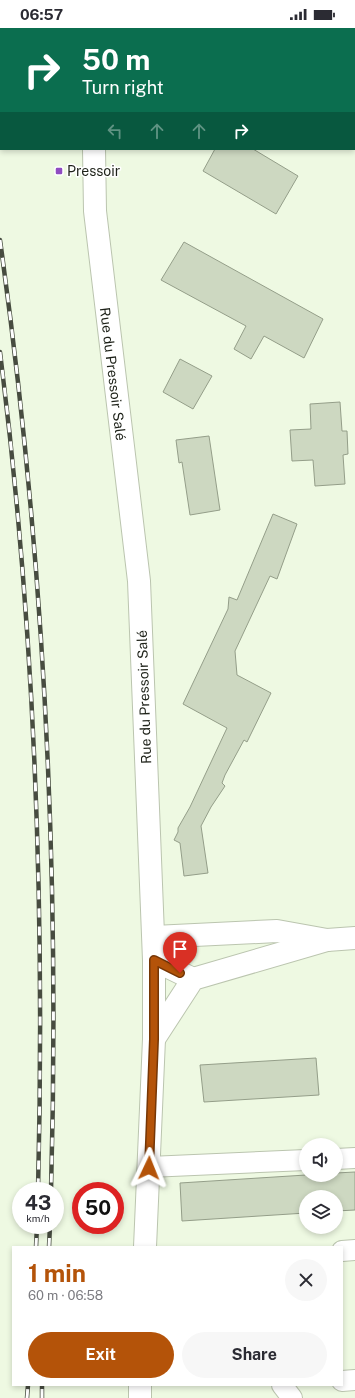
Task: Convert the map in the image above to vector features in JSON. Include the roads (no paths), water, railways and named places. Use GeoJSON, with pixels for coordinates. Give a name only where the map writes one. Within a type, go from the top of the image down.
{"type":"FeatureCollection","features":[{"type":"Feature","properties":{"kind":"main road","name":"Rue du Pressoir Salé"},"geometry":{"type":"LineString","coordinates":[[94,150],[95,211],[98,242],[139,581],[154,937],[154,1039],[145,1246]]}},
{"type":"Feature","properties":{"kind":"main road"},"geometry":{"type":"LineString","coordinates":[[154,937],[277,931],[327,940]]}},
{"type":"Feature","properties":{"kind":"main road"},"geometry":{"type":"LineString","coordinates":[[154,1039],[193,979],[327,940],[355,938]]}},
{"type":"Feature","properties":{"kind":"main road"},"geometry":{"type":"LineString","coordinates":[[154,960],[193,979]]}},
{"type":"Feature","properties":{"kind":"main road"},"geometry":{"type":"LineString","coordinates":[[140,1386],[140,1398]]}},
{"type":"Feature","properties":{"kind":"street"},"geometry":{"type":"LineString","coordinates":[[343,1159],[355,1158]]}},
{"type":"Feature","properties":{"kind":"street"},"geometry":{"type":"LineString","coordinates":[[149,1168],[299,1160]]}},
{"type":"Feature","properties":{"kind":"street"},"geometry":{"type":"LineString","coordinates":[[343,1251],[355,1250]]}},
{"type":"Feature","properties":{"kind":"street"},"geometry":{"type":"LineString","coordinates":[[343,1381],[355,1380]]}},
{"type":"Feature","properties":{"kind":"street"},"geometry":{"type":"LineString","coordinates":[[283,1386],[292,1398]]}},
{"type":"Feature","properties":{"kind":"railway"},"geometry":{"type":"LineString","coordinates":[[0,240],[28,476],[38,595],[45,714],[53,953],[51,1182]]}},
{"type":"Feature","properties":{"kind":"railway"},"geometry":{"type":"LineString","coordinates":[[0,352],[22,560],[35,771],[40,981],[38,1182]]}},
{"type":"Feature","properties":{"kind":"railway"},"geometry":{"type":"LineString","coordinates":[[36,1246],[37,1234]]}},
{"type":"Feature","properties":{"kind":"railway"},"geometry":{"type":"LineString","coordinates":[[49,1246],[50,1234]]}},
{"type":"Feature","properties":{"kind":"railway"},"geometry":{"type":"LineString","coordinates":[[27,1398],[28,1386]]}},
{"type":"Feature","properties":{"kind":"railway"},"geometry":{"type":"LineString","coordinates":[[42,1386],[42,1398]]}},
{"type":"Feature","properties":{"kind":"place","name":"Pressoir"},"geometry":{"type":"Point","coordinates":[59,171]}}]}
